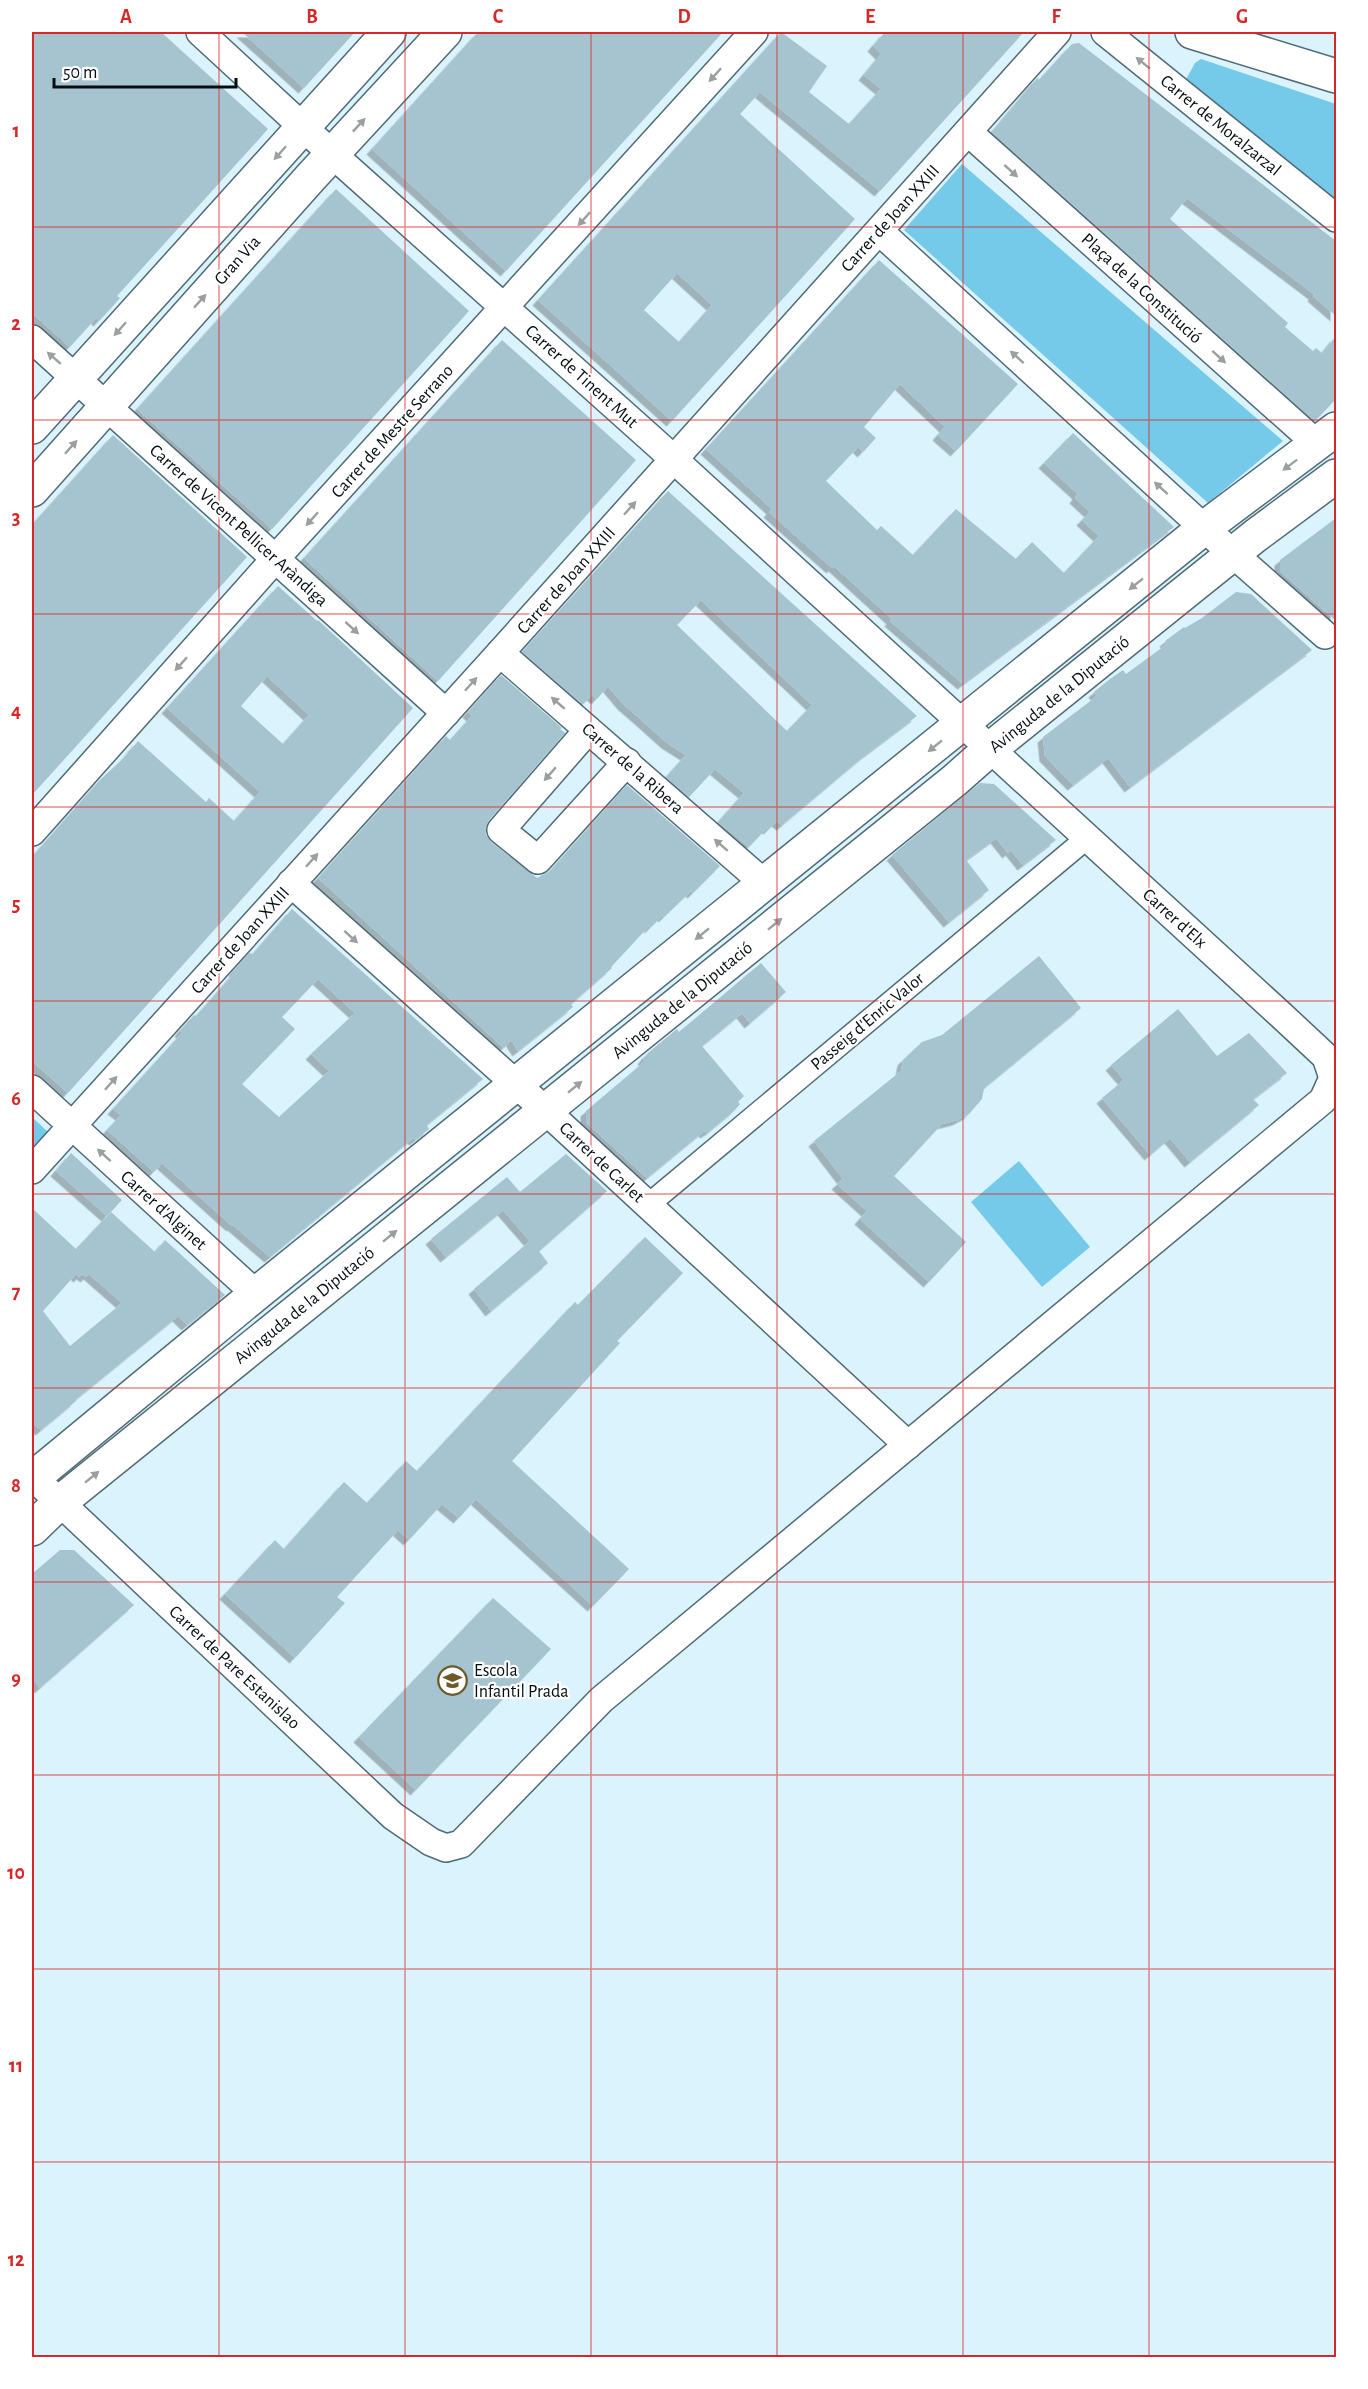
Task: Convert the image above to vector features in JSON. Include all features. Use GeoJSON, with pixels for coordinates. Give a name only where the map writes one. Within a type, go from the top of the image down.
{"type":"FeatureCollection","features":[{"type":"Feature","properties":{"kind":"street","name":"Carrer de Tinent Mut"},"geometry":{"type":"LineString","coordinates":[[200,32],[990,749]]}},
{"type":"Feature","properties":{"kind":"street"},"geometry":{"type":"LineString","coordinates":[[32,427],[389,32]]}},
{"type":"Feature","properties":{"kind":"street","name":"Gran Via"},"geometry":{"type":"LineString","coordinates":[[32,490],[332,154],[445,32]]}},
{"type":"Feature","properties":{"kind":"street","name":"Carrer de Mestre Serrano"},"geometry":{"type":"LineString","coordinates":[[32,832],[275,559],[754,32]]}},
{"type":"Feature","properties":{"kind":"street","name":"Carrer de Joan XXIII"},"geometry":{"type":"LineString","coordinates":[[32,1170],[1057,32]]}},
{"type":"Feature","properties":{"kind":"street","name":"Carrer de Moralzarzal"},"geometry":{"type":"LineString","coordinates":[[1105,32],[1336,218]]}},
{"type":"Feature","properties":{"kind":"street"},"geometry":{"type":"LineString","coordinates":[[1192,32],[1336,76]]}},
{"type":"Feature","properties":{"kind":"street","name":"Plaça de la Constitució"},"geometry":{"type":"LineString","coordinates":[[968,132],[1327,436]]}},
{"type":"Feature","properties":{"kind":"street"},"geometry":{"type":"LineString","coordinates":[[879,231],[1204,528],[1325,635]]}},
{"type":"Feature","properties":{"kind":"street","name":"Carrer de Vicent Pellicer Aràndiga"},"geometry":{"type":"LineString","coordinates":[[32,339],[446,713]]}},
{"type":"Feature","properties":{"kind":"street","name":"Avinguda de la Diputació"},"geometry":{"type":"LineString","coordinates":[[32,1478],[256,1294],[1204,528],[1327,436]]}},
{"type":"Feature","properties":{"kind":"street","name":"Avinguda de la Diputació"},"geometry":{"type":"LineString","coordinates":[[32,1529],[59,1503],[955,780],[990,749],[1234,553],[1336,476]]}},
{"type":"Feature","properties":{"kind":"street","name":"Carrer de la Ribera"},"geometry":{"type":"LineString","coordinates":[[500,653],[765,884]]}},
{"type":"Feature","properties":{"kind":"street"},"geometry":{"type":"LineString","coordinates":[[588,730],[501,830],[537,861],[627,762]]}},
{"type":"Feature","properties":{"kind":"street","name":"Carrer d'Elx"},"geometry":{"type":"LineString","coordinates":[[908,1445],[1323,1100],[1333,1078],[1326,1057],[990,749]]}},
{"type":"Feature","properties":{"kind":"street","name":"Passeig d'Enric Valor"},"geometry":{"type":"LineString","coordinates":[[648,1205],[1087,838]]}},
{"type":"Feature","properties":{"kind":"street","name":"Carrer de Carlet"},"geometry":{"type":"LineString","coordinates":[[291,883],[545,1110],[908,1445]]}},
{"type":"Feature","properties":{"kind":"street","name":"Carrer d'Alginet"},"geometry":{"type":"LineString","coordinates":[[32,1089],[256,1294]]}},
{"type":"Feature","properties":{"kind":"street","name":"Carrer de Pare Estanislao"},"geometry":{"type":"LineString","coordinates":[[32,1478],[393,1816],[431,1842],[446,1848],[460,1844],[600,1700],[908,1445]]}},
{"type":"Feature","properties":{"kind":"shaded area"},"geometry":{"type":"Polygon","coordinates":[[[1201,59],[1336,104],[1336,209],[1183,85],[1195,63],[1201,59]]]}},
{"type":"Feature","properties":{"kind":"shaded area"},"geometry":{"type":"Polygon","coordinates":[[[962,164],[1283,441],[1208,503],[904,230],[962,164]]]}},
{"type":"Feature","properties":{"kind":"shaded area"},"geometry":{"type":"Polygon","coordinates":[[[32,1117],[49,1133],[32,1152],[32,1117]]]}},
{"type":"Feature","properties":{"kind":"shaded area"},"geometry":{"type":"Polygon","coordinates":[[[1019,1161],[1090,1247],[1042,1287],[971,1202],[1019,1161]]]}},
{"type":"Feature","properties":{"kind":"building"},"geometry":{"type":"Polygon","coordinates":[[[32,32],[161,32],[268,129],[117,296],[120,298],[113,306],[99,321],[96,318],[70,347],[32,313],[32,32]]]}},
{"type":"Feature","properties":{"kind":"building"},"geometry":{"type":"Polygon","coordinates":[[[242,32],[355,32],[304,88],[242,32]]]}},
{"type":"Feature","properties":{"kind":"building"},"geometry":{"type":"Polygon","coordinates":[[[478,32],[723,32],[506,271],[372,149],[478,32]]]}},
{"type":"Feature","properties":{"kind":"building"},"geometry":{"type":"Polygon","coordinates":[[[781,32],[827,66],[809,92],[849,124],[881,89],[864,75],[881,54],[873,46],[885,32],[1024,32],[880,191],[760,92],[740,114],[855,219],[672,421],[538,300],[781,32]],[[677,273],[644,310],[679,342],[712,305],[677,273]]]}},
{"type":"Feature","properties":{"kind":"building"},"geometry":{"type":"Polygon","coordinates":[[[1079,43],[1336,241],[1336,316],[1313,296],[1314,294],[1187,198],[1170,219],[1288,323],[1285,327],[1313,351],[1316,348],[1322,353],[1336,336],[1336,399],[1315,421],[992,132],[1037,78],[1039,80],[1072,44],[1079,43]]]}},
{"type":"Feature","properties":{"kind":"building"},"geometry":{"type":"Polygon","coordinates":[[[336,189],[469,311],[272,529],[137,409],[336,189]]]}},
{"type":"Feature","properties":{"kind":"building"},"geometry":{"type":"Polygon","coordinates":[[[879,260],[1018,384],[956,451],[938,435],[945,427],[900,384],[864,427],[876,438],[863,452],[858,447],[826,481],[877,530],[881,526],[913,555],[956,509],[1016,559],[1032,542],[1064,573],[1099,536],[1082,520],[1090,512],[1075,498],[1078,494],[1044,463],[1073,433],[1174,527],[963,684],[890,621],[892,619],[834,566],[832,568],[769,512],[772,509],[706,449],[879,260]]]}},
{"type":"Feature","properties":{"kind":"building"},"geometry":{"type":"Polygon","coordinates":[[[502,340],[636,460],[438,681],[304,558],[502,340]]]}},
{"type":"Feature","properties":{"kind":"building"},"geometry":{"type":"Polygon","coordinates":[[[113,435],[247,557],[32,795],[32,525],[113,435]]]}},
{"type":"Feature","properties":{"kind":"building"},"geometry":{"type":"Polygon","coordinates":[[[668,491],[917,716],[864,756],[782,825],[777,821],[769,829],[767,828],[749,847],[718,822],[744,793],[715,769],[689,797],[666,777],[686,755],[667,743],[623,704],[608,686],[597,699],[592,695],[583,704],[522,652],[668,491]],[[701,600],[677,625],[787,731],[812,705],[701,600]]]}},
{"type":"Feature","properties":{"kind":"building"},"geometry":{"type":"Polygon","coordinates":[[[1336,518],[1336,621],[1280,571],[1280,560],[1336,518]]]}},
{"type":"Feature","properties":{"kind":"building"},"geometry":{"type":"Polygon","coordinates":[[[278,586],[413,708],[68,1093],[32,1061],[32,857],[138,741],[206,802],[209,798],[234,821],[260,792],[167,708],[278,586]],[[267,676],[241,706],[283,744],[309,715],[267,676]]]}},
{"type":"Feature","properties":{"kind":"building"},"geometry":{"type":"Polygon","coordinates":[[[1236,592],[1251,594],[1312,650],[1130,787],[1108,758],[1073,785],[1045,756],[1043,737],[1097,696],[1094,692],[1110,679],[1123,670],[1126,674],[1167,644],[1165,641],[1184,627],[1202,618],[1236,592]]]}},
{"type":"Feature","properties":{"kind":"building"},"geometry":{"type":"Polygon","coordinates":[[[501,675],[565,733],[489,820],[486,835],[491,842],[537,878],[550,871],[627,785],[720,866],[693,893],[691,891],[664,917],[663,915],[650,928],[649,926],[612,968],[571,1004],[573,1007],[518,1051],[511,1040],[504,1048],[318,878],[446,736],[450,740],[472,716],[468,712],[501,675]]]}},
{"type":"Feature","properties":{"kind":"building"},"geometry":{"type":"Polygon","coordinates":[[[980,783],[994,784],[1056,840],[1023,865],[1011,850],[1008,853],[996,838],[966,860],[989,890],[949,922],[892,855],[980,783]]]}},
{"type":"Feature","properties":{"kind":"building"},"geometry":{"type":"Polygon","coordinates":[[[292,909],[483,1079],[429,1123],[427,1126],[429,1129],[415,1140],[413,1138],[270,1257],[162,1163],[154,1172],[107,1130],[121,1115],[113,1109],[182,1033],[180,1031],[194,1015],[196,1016],[216,994],[249,953],[253,954],[292,909]],[[318,979],[282,1017],[295,1029],[242,1084],[279,1117],[329,1071],[311,1054],[355,1013],[318,979]]]}},
{"type":"Feature","properties":{"kind":"building"},"geometry":{"type":"Polygon","coordinates":[[[1039,956],[1081,1008],[984,1088],[982,1099],[969,1114],[958,1120],[942,1124],[894,1176],[966,1242],[929,1282],[860,1219],[867,1211],[837,1184],[843,1179],[814,1141],[901,1071],[903,1060],[922,1042],[942,1035],[1039,956]]]}},
{"type":"Feature","properties":{"kind":"building"},"geometry":{"type":"Polygon","coordinates":[[[761,963],[786,992],[750,1023],[742,1013],[702,1046],[744,1096],[738,1102],[740,1104],[712,1129],[706,1133],[704,1131],[647,1178],[586,1122],[586,1111],[645,1061],[643,1059],[648,1053],[677,1029],[679,1032],[761,963]]]}},
{"type":"Feature","properties":{"kind":"building"},"geometry":{"type":"Polygon","coordinates":[[[1178,1009],[1217,1056],[1249,1033],[1287,1073],[1253,1099],[1259,1105],[1190,1162],[1170,1138],[1150,1155],[1102,1098],[1124,1080],[1111,1065],[1178,1009]]]}},
{"type":"Feature","properties":{"kind":"building"},"geometry":{"type":"Polygon","coordinates":[[[71,1153],[122,1200],[107,1216],[56,1171],[71,1153]]]}},
{"type":"Feature","properties":{"kind":"building"},"geometry":{"type":"Polygon","coordinates":[[[566,1154],[607,1191],[539,1251],[548,1263],[491,1311],[474,1289],[530,1241],[503,1210],[446,1257],[431,1239],[507,1177],[520,1192],[566,1154]]]}},
{"type":"Feature","properties":{"kind":"building"},"geometry":{"type":"Polygon","coordinates":[[[32,1208],[76,1249],[111,1212],[155,1252],[165,1240],[225,1295],[187,1325],[178,1316],[41,1430],[32,1422],[32,1208]],[[76,1274],[43,1311],[70,1346],[122,1303],[89,1274],[86,1277],[82,1274],[79,1277],[76,1274]]]}},
{"type":"Feature","properties":{"kind":"building"},"geometry":{"type":"Polygon","coordinates":[[[645,1237],[683,1273],[617,1341],[620,1343],[512,1461],[629,1569],[593,1606],[476,1499],[459,1518],[442,1504],[409,1540],[398,1530],[337,1597],[345,1603],[295,1658],[225,1594],[275,1540],[284,1549],[344,1482],[367,1503],[406,1461],[417,1471],[575,1302],[578,1305],[645,1237]]]}},
{"type":"Feature","properties":{"kind":"building"},"geometry":{"type":"Polygon","coordinates":[[[60,1550],[74,1550],[134,1605],[40,1688],[32,1678],[32,1574],[60,1550]]]}},
{"type":"Feature","properties":{"kind":"building"},"geometry":{"type":"Polygon","coordinates":[[[493,1598],[551,1649],[416,1790],[359,1737],[493,1598]]]}},
{"type":"Feature","properties":{"kind":"place","name":"Escola Infantil Prada"},"geometry":{"type":"Point","coordinates":[453,1680]}}]}
